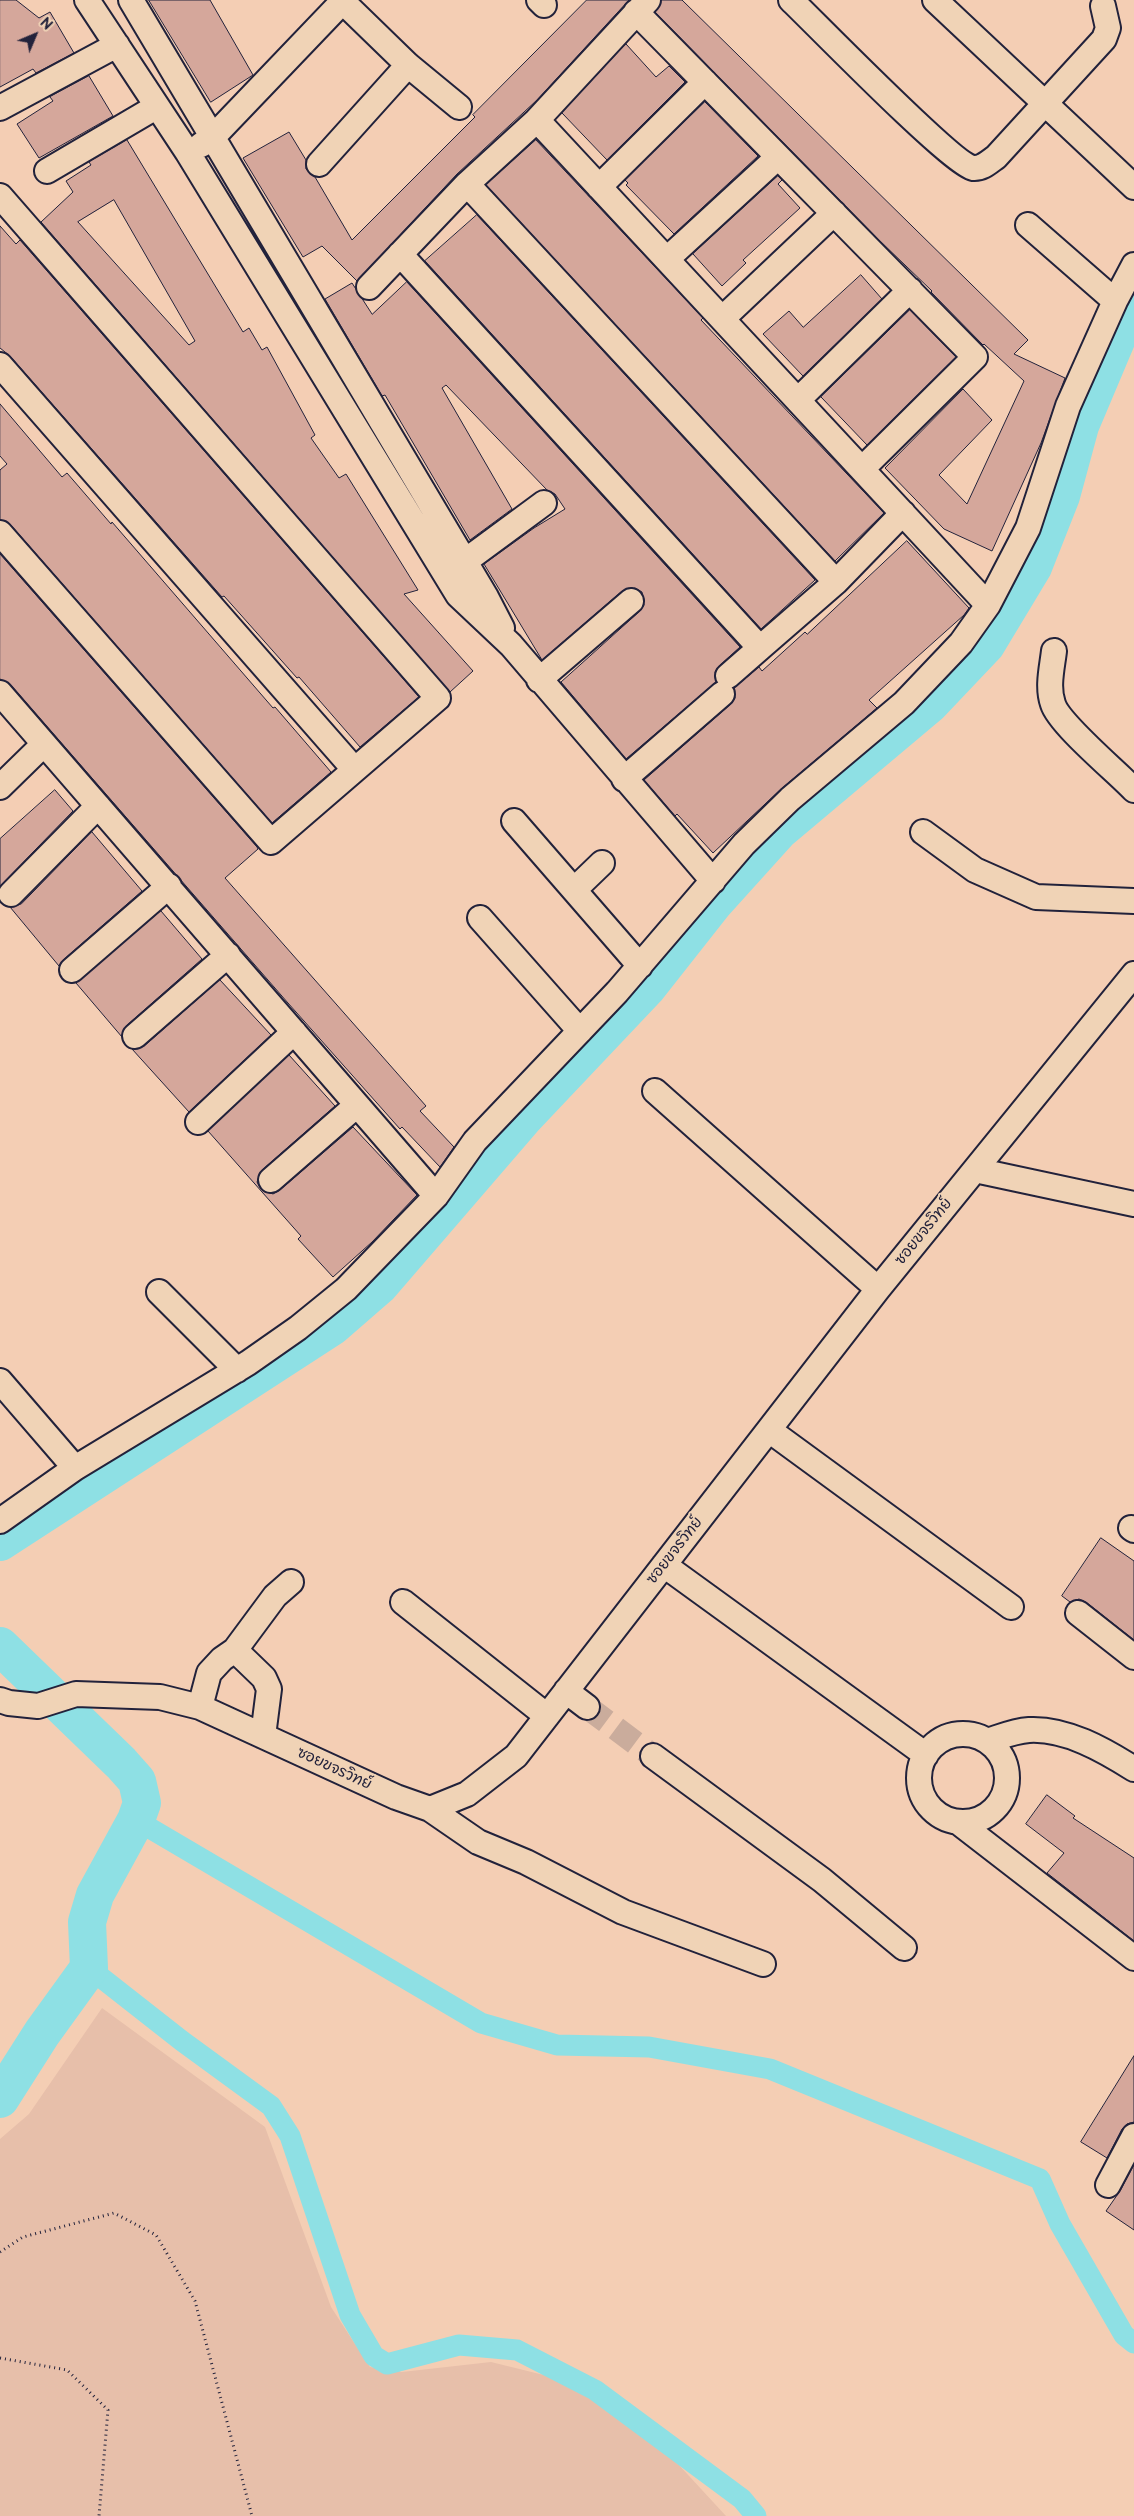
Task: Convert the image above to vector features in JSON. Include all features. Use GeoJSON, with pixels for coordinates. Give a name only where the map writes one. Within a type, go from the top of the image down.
{"type":"FeatureCollection","features":[{"type":"Feature","properties":{"kind":"street"},"geometry":{"type":"LineString","coordinates":[[131,0],[486,597],[511,645]]}},
{"type":"Feature","properties":{"kind":"street"},"geometry":{"type":"LineString","coordinates":[[188,153],[213,137],[342,0],[408,65],[459,107]]}},
{"type":"Feature","properties":{"kind":"street"},"geometry":{"type":"LineString","coordinates":[[791,0],[913,119],[960,162],[972,168],[981,167],[996,156],[1046,105],[1104,39],[1108,28],[1103,6]]}},
{"type":"Feature","properties":{"kind":"street"},"geometry":{"type":"LineString","coordinates":[[935,0],[1134,187]]}},
{"type":"Feature","properties":{"kind":"street"},"geometry":{"type":"LineString","coordinates":[[97,5],[117,44],[156,107],[188,153],[458,595],[511,645],[713,881]]}},
{"type":"Feature","properties":{"kind":"street"},"geometry":{"type":"LineString","coordinates":[[369,287],[467,184],[537,120],[642,6],[705,82],[975,358],[862,469]]}},
{"type":"Feature","properties":{"kind":"street"},"geometry":{"type":"LineString","coordinates":[[0,108],[117,44]]}},
{"type":"Feature","properties":{"kind":"street"},"geometry":{"type":"LineString","coordinates":[[319,164],[408,65]]}},
{"type":"Feature","properties":{"kind":"street"},"geometry":{"type":"LineString","coordinates":[[599,187],[705,82]]}},
{"type":"Feature","properties":{"kind":"street"},"geometry":{"type":"LineString","coordinates":[[46,171],[156,107]]}},
{"type":"Feature","properties":{"kind":"street"},"geometry":{"type":"LineString","coordinates":[[537,120],[988,605]]}},
{"type":"Feature","properties":{"kind":"street"},"geometry":{"type":"LineString","coordinates":[[667,260],[778,157]]}},
{"type":"Feature","properties":{"kind":"street"},"geometry":{"type":"LineString","coordinates":[[467,184],[836,582]]}},
{"type":"Feature","properties":{"kind":"street"},"geometry":{"type":"LineString","coordinates":[[0,196],[438,698],[271,842],[0,533]]}},
{"type":"Feature","properties":{"kind":"street"},"geometry":{"type":"LineString","coordinates":[[722,319],[834,213]]}},
{"type":"Feature","properties":{"kind":"street"},"geometry":{"type":"LineString","coordinates":[[1028,225],[1115,300]]}},
{"type":"Feature","properties":{"kind":"street"},"geometry":{"type":"LineString","coordinates":[[400,254],[760,648]]}},
{"type":"Feature","properties":{"kind":"street"},"geometry":{"type":"LineString","coordinates":[[0,1521],[75,1468],[237,1370],[298,1328],[346,1289],[436,1196],[475,1141],[640,966],[744,844],[790,799],[904,703],[962,644],[988,605],[1028,528],[1068,406],[1115,300],[1134,266]]}},
{"type":"Feature","properties":{"kind":"street"},"geometry":{"type":"LineString","coordinates":[[798,400],[910,290]]}},
{"type":"Feature","properties":{"kind":"street"},"geometry":{"type":"LineString","coordinates":[[0,365],[354,769]]}},
{"type":"Feature","properties":{"kind":"street"},"geometry":{"type":"LineString","coordinates":[[464,562],[544,504]]}},
{"type":"Feature","properties":{"kind":"street"},"geometry":{"type":"LineString","coordinates":[[624,779],[725,685],[760,648],[836,582],[902,513]]}},
{"type":"Feature","properties":{"kind":"street"},"geometry":{"type":"LineString","coordinates":[[539,680],[632,601]]}},
{"type":"Feature","properties":{"kind":"street"},"geometry":{"type":"LineString","coordinates":[[1054,651],[1050,683],[1054,707],[1072,730],[1134,790]]}},
{"type":"Feature","properties":{"kind":"street"},"geometry":{"type":"LineString","coordinates":[[0,693],[436,1196]]}},
{"type":"Feature","properties":{"kind":"street"},"geometry":{"type":"LineString","coordinates":[[0,787],[44,744]]}},
{"type":"Feature","properties":{"kind":"street"},"geometry":{"type":"LineString","coordinates":[[11,894],[98,806]]}},
{"type":"Feature","properties":{"kind":"street"},"geometry":{"type":"LineString","coordinates":[[514,821],[640,966]]}},
{"type":"Feature","properties":{"kind":"street"},"geometry":{"type":"LineString","coordinates":[[923,832],[974,870],[1036,897],[1134,901]]}},
{"type":"Feature","properties":{"kind":"street"},"geometry":{"type":"LineString","coordinates":[[574,890],[602,863]]}},
{"type":"Feature","properties":{"kind":"street"},"geometry":{"type":"LineString","coordinates":[[72,970],[169,886]]}},
{"type":"Feature","properties":{"kind":"street"},"geometry":{"type":"LineString","coordinates":[[480,918],[580,1031]]}},
{"type":"Feature","properties":{"kind":"street"},"geometry":{"type":"LineString","coordinates":[[135,1036],[228,955]]}},
{"type":"Feature","properties":{"kind":"street","name":"ซอยขจรวิทย์"},"geometry":{"type":"LineString","coordinates":[[0,1700],[9,1703],[38,1706],[76,1694],[160,1697],[200,1707],[396,1797],[430,1809],[467,1794],[516,1756],[878,1290],[1134,974]]}},
{"type":"Feature","properties":{"kind":"street"},"geometry":{"type":"LineString","coordinates":[[198,1122],[294,1032]]}},
{"type":"Feature","properties":{"kind":"street"},"geometry":{"type":"LineString","coordinates":[[655,1092],[878,1290]]}},
{"type":"Feature","properties":{"kind":"street"},"geometry":{"type":"LineString","coordinates":[[271,1180],[357,1105]]}},
{"type":"Feature","properties":{"kind":"street"},"geometry":{"type":"LineString","coordinates":[[976,1170],[1134,1204]]}},
{"type":"Feature","properties":{"kind":"street"},"geometry":{"type":"LineString","coordinates":[[159,1292],[237,1370]]}},
{"type":"Feature","properties":{"kind":"street"},"geometry":{"type":"LineString","coordinates":[[0,1381],[75,1468]]}},
{"type":"Feature","properties":{"kind":"street"},"geometry":{"type":"LineString","coordinates":[[769,1430],[1012,1606]]}},
{"type":"Feature","properties":{"kind":"street"},"geometry":{"type":"LineString","coordinates":[[664,1565],[926,1755]]}},
{"type":"Feature","properties":{"kind":"street"},"geometry":{"type":"LineString","coordinates":[[200,1707],[209,1673],[222,1659],[235,1650],[275,1596],[291,1582]]}},
{"type":"Feature","properties":{"kind":"street"},"geometry":{"type":"LineString","coordinates":[[403,1602],[547,1716]]}},
{"type":"Feature","properties":{"kind":"street"},"geometry":{"type":"LineString","coordinates":[[1078,1614],[1134,1657]]}},
{"type":"Feature","properties":{"kind":"street"},"geometry":{"type":"LineString","coordinates":[[235,1650],[264,1678],[269,1689],[263,1736]]}},
{"type":"Feature","properties":{"kind":"street"},"geometry":{"type":"LineString","coordinates":[[566,1691],[587,1707]]}},
{"type":"Feature","properties":{"kind":"street"},"geometry":{"type":"LineString","coordinates":[[987,1741],[1030,1730],[1056,1733],[1099,1749],[1134,1769]]}},
{"type":"Feature","properties":{"kind":"street"},"geometry":{"type":"LineString","coordinates":[[958,1822],[974,1822],[987,1815],[998,1806],[1005,1792],[1007,1778],[1004,1763],[998,1750],[987,1741],[974,1735],[960,1734],[947,1737],[935,1745],[926,1755],[920,1768],[919,1782],[923,1796],[938,1813],[958,1822],[1134,1958]]}},
{"type":"Feature","properties":{"kind":"street"},"geometry":{"type":"LineString","coordinates":[[653,1756],[822,1880],[904,1948]]}},
{"type":"Feature","properties":{"kind":"street"},"geometry":{"type":"LineString","coordinates":[[430,1809],[478,1842],[543,1870],[624,1912],[763,1964]]}},
{"type":"Feature","properties":{"kind":"street"},"geometry":{"type":"LineString","coordinates":[[1108,2185],[1134,2136]]}},
{"type":"Feature","properties":{"kind":"path"},"geometry":{"type":"LineString","coordinates":[[0,2252],[22,2237],[114,2213],[156,2234],[195,2301],[252,2516]]}},
{"type":"Feature","properties":{"kind":"path"},"geometry":{"type":"LineString","coordinates":[[0,2358],[67,2370],[108,2410],[99,2516]]}},
{"type":"Feature","properties":{"kind":"shaded area"},"geometry":{"type":"Polygon","coordinates":[[[102,2008],[265,2127],[331,2307],[370,2367],[402,2372],[491,2362],[568,2381],[678,2464],[726,2516],[0,2516],[0,2139],[29,2114],[102,2008]]]}},
{"type":"Feature","properties":{"kind":"building"},"geometry":{"type":"Polygon","coordinates":[[[0,0],[16,0],[39,18],[50,12],[74,53],[36,73],[33,69],[0,87],[0,0]]]}},
{"type":"Feature","properties":{"kind":"building"},"geometry":{"type":"Polygon","coordinates":[[[149,0],[210,0],[253,75],[211,102],[149,0]]]}},
{"type":"Feature","properties":{"kind":"building"},"geometry":{"type":"Polygon","coordinates":[[[587,0],[629,0],[537,100],[457,174],[357,281],[322,246],[303,257],[243,158],[289,132],[306,160],[306,169],[315,177],[352,240],[475,117],[473,115],[587,0]]]}},
{"type":"Feature","properties":{"kind":"building"},"geometry":{"type":"Polygon","coordinates":[[[661,0],[682,0],[1028,340],[1014,354],[1065,378],[1041,443],[992,551],[944,529],[885,468],[963,389],[992,420],[939,475],[967,504],[1024,381],[983,345],[932,291],[880,241],[655,12],[661,0]]]}},
{"type":"Feature","properties":{"kind":"building"},"geometry":{"type":"Polygon","coordinates":[[[626,44],[656,77],[669,66],[685,82],[607,160],[562,113],[626,44]]]}},
{"type":"Feature","properties":{"kind":"building"},"geometry":{"type":"Polygon","coordinates":[[[89,76],[113,116],[39,158],[17,124],[53,101],[50,97],[89,76]]]}},
{"type":"Feature","properties":{"kind":"building"},"geometry":{"type":"Polygon","coordinates":[[[705,102],[758,156],[674,234],[626,185],[628,183],[625,180],[705,102]]]}},
{"type":"Feature","properties":{"kind":"building"},"geometry":{"type":"Polygon","coordinates":[[[127,140],[243,332],[249,328],[262,350],[267,347],[315,435],[311,438],[339,478],[346,474],[418,590],[404,594],[473,671],[450,692],[41,222],[73,192],[66,181],[91,165],[89,162],[127,140]],[[114,200],[78,222],[189,345],[195,341],[114,200]]]}},
{"type":"Feature","properties":{"kind":"building"},"geometry":{"type":"Polygon","coordinates":[[[536,140],[703,318],[701,320],[884,513],[835,561],[486,185],[536,140]]]}},
{"type":"Feature","properties":{"kind":"building"},"geometry":{"type":"Polygon","coordinates":[[[778,176],[782,180],[778,184],[800,208],[743,260],[746,263],[722,286],[693,254],[778,176]]]}},
{"type":"Feature","properties":{"kind":"building"},"geometry":{"type":"Polygon","coordinates":[[[477,215],[815,580],[761,629],[425,261],[477,215]]]}},
{"type":"Feature","properties":{"kind":"building"},"geometry":{"type":"Polygon","coordinates":[[[0,226],[16,244],[20,240],[419,697],[360,747],[299,677],[297,678],[224,596],[222,597],[10,356],[0,348],[0,226]]]}},
{"type":"Feature","properties":{"kind":"building"},"geometry":{"type":"Polygon","coordinates":[[[861,275],[882,299],[803,376],[763,334],[789,311],[803,327],[861,275]]]}},
{"type":"Feature","properties":{"kind":"building"},"geometry":{"type":"Polygon","coordinates":[[[407,282],[740,647],[719,666],[715,672],[716,682],[626,759],[561,682],[640,611],[644,605],[642,592],[635,588],[622,591],[542,660],[484,564],[534,528],[565,509],[555,494],[547,490],[446,385],[442,388],[512,509],[470,540],[385,395],[382,396],[325,299],[352,283],[372,314],[407,282]]]}},
{"type":"Feature","properties":{"kind":"building"},"geometry":{"type":"Polygon","coordinates":[[[910,310],[956,357],[867,445],[821,397],[910,310]]]}},
{"type":"Feature","properties":{"kind":"building"},"geometry":{"type":"Polygon","coordinates":[[[0,404],[62,477],[67,473],[111,524],[112,522],[331,772],[272,823],[10,524],[0,520],[0,470],[7,464],[0,456],[0,404]]]}},
{"type":"Feature","properties":{"kind":"building"},"geometry":{"type":"Polygon","coordinates":[[[907,541],[969,608],[964,615],[869,700],[877,708],[781,789],[713,853],[677,814],[675,816],[644,780],[731,704],[735,698],[734,688],[759,667],[762,671],[805,632],[807,634],[907,541]]]}},
{"type":"Feature","properties":{"kind":"building"},"geometry":{"type":"Polygon","coordinates":[[[0,554],[257,847],[258,849],[225,878],[426,1106],[420,1111],[454,1147],[440,1167],[402,1127],[400,1129],[10,684],[0,679],[0,554]]]}},
{"type":"Feature","properties":{"kind":"building"},"geometry":{"type":"Polygon","coordinates":[[[55,790],[73,811],[0,886],[0,839],[55,790]]]}},
{"type":"Feature","properties":{"kind":"building"},"geometry":{"type":"Polygon","coordinates":[[[92,832],[142,891],[63,960],[59,966],[10,907],[21,904],[92,832]]]}},
{"type":"Feature","properties":{"kind":"building"},"geometry":{"type":"Polygon","coordinates":[[[161,911],[202,959],[126,1026],[122,1037],[76,983],[161,911]]]}},
{"type":"Feature","properties":{"kind":"building"},"geometry":{"type":"Polygon","coordinates":[[[220,980],[271,1035],[189,1112],[132,1049],[144,1046],[220,980]]]}},
{"type":"Feature","properties":{"kind":"building"},"geometry":{"type":"Polygon","coordinates":[[[289,1055],[335,1106],[262,1170],[257,1182],[261,1189],[273,1194],[280,1190],[353,1127],[417,1195],[372,1242],[333,1277],[298,1239],[301,1236],[208,1131],[289,1055]]]}},
{"type":"Feature","properties":{"kind":"building"},"geometry":{"type":"Polygon","coordinates":[[[1101,1538],[1134,1561],[1134,1640],[1086,1602],[1079,1599],[1070,1602],[1062,1596],[1101,1538]]]}},
{"type":"Feature","properties":{"kind":"building"},"geometry":{"type":"Polygon","coordinates":[[[1047,1795],[1075,1816],[1073,1818],[1134,1858],[1134,1941],[1047,1873],[1064,1853],[1026,1824],[1047,1795]]]}},
{"type":"Feature","properties":{"kind":"building"},"geometry":{"type":"Polygon","coordinates":[[[1134,2056],[1134,2122],[1127,2124],[1122,2129],[1107,2158],[1081,2142],[1134,2056]]]}},
{"type":"Feature","properties":{"kind":"building"},"geometry":{"type":"Polygon","coordinates":[[[1134,2165],[1134,2230],[1106,2211],[1120,2191],[1134,2165]]]}},
{"type":"Feature","properties":{"kind":"waterway"},"geometry":{"type":"LineString","coordinates":[[0,1542],[333,1326],[379,1286],[523,1119],[647,988],[714,903],[779,831],[930,704],[986,645],[1033,567],[1061,496],[1080,426],[1120,331],[1134,309]]}},
{"type":"Feature","properties":{"kind":"waterway"},"geometry":{"type":"LineString","coordinates":[[0,1646],[121,1763],[137,1781],[142,1803],[136,1820],[95,1895],[87,1922],[89,1968],[42,2033],[0,2099]]}},
{"type":"Feature","properties":{"kind":"waterway"},"geometry":{"type":"LineString","coordinates":[[136,1820],[481,2023],[557,2045],[649,2047],[770,2069],[1040,2179],[1060,2224],[1124,2335],[1134,2343]]}},
{"type":"Feature","properties":{"kind":"waterway"},"geometry":{"type":"LineString","coordinates":[[89,1968],[182,2041],[271,2106],[290,2136],[350,2315],[374,2356],[387,2364],[459,2345],[517,2350],[595,2390],[742,2499],[756,2516]]}},
{"type":"Feature","properties":{"kind":"tunnel"},"geometry":{"type":"LineString","coordinates":[[587,1707],[653,1756]]}}]}
